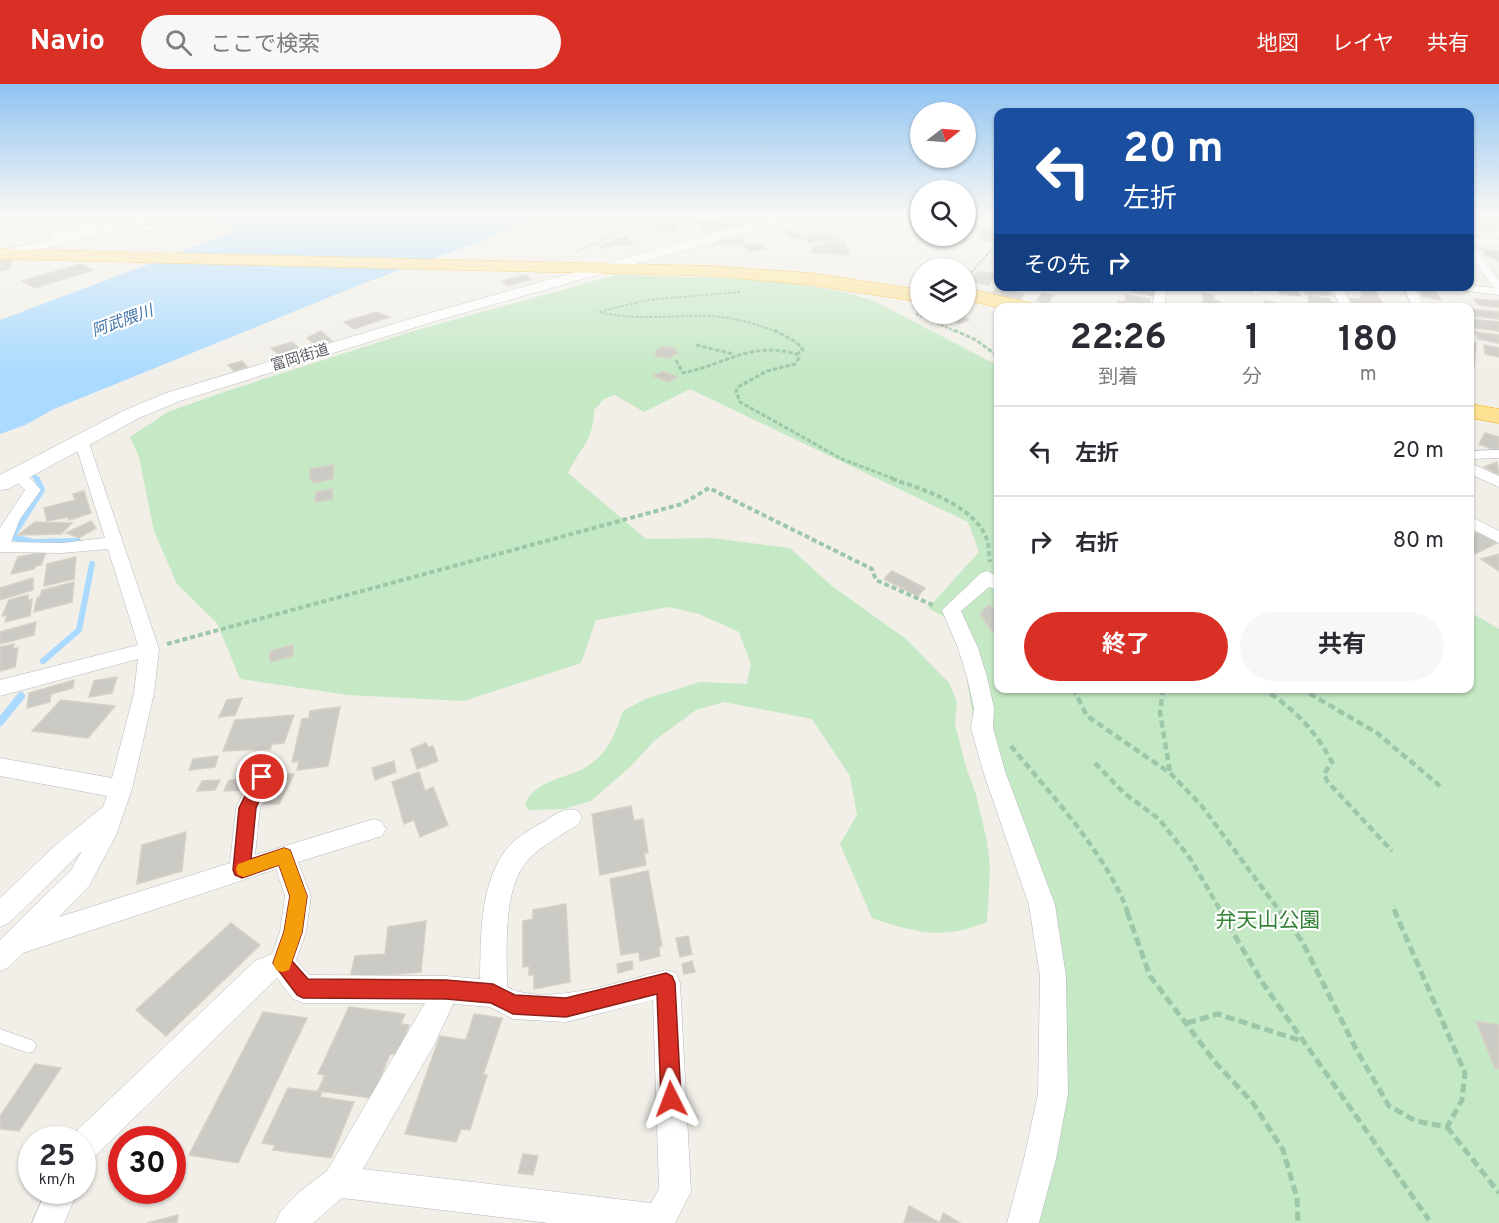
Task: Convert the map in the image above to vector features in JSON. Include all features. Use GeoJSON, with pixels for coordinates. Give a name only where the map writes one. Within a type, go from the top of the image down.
{"type":"FeatureCollection","features":[{"type":"Feature","properties":{"kind":"highway"},"geometry":{"type":"LineString","coordinates":[[642,268],[811,279],[910,294]]}},
{"type":"Feature","properties":{"kind":"highway"},"geometry":{"type":"LineString","coordinates":[[809,268],[910,284]]}},
{"type":"Feature","properties":{"kind":"highway"},"geometry":{"type":"LineString","coordinates":[[976,296],[1006,303]]}},
{"type":"Feature","properties":{"kind":"highway"},"geometry":{"type":"LineString","coordinates":[[976,308],[994,312]]}},
{"type":"Feature","properties":{"kind":"highway"},"geometry":{"type":"LineString","coordinates":[[1474,398],[1499,401]]}},
{"type":"Feature","properties":{"kind":"highway"},"geometry":{"type":"LineString","coordinates":[[1474,412],[1499,416]]}},
{"type":"Feature","properties":{"kind":"street","name":"富岡街道"},"geometry":{"type":"LineString","coordinates":[[0,484],[81,440],[173,397],[436,316],[609,268]]}},
{"type":"Feature","properties":{"kind":"street"},"geometry":{"type":"LineString","coordinates":[[1485,268],[1499,287]]}},
{"type":"Feature","properties":{"kind":"street"},"geometry":{"type":"LineString","coordinates":[[1474,289],[1499,292]]}},
{"type":"Feature","properties":{"kind":"street"},"geometry":{"type":"LineString","coordinates":[[8,950],[80,878],[104,835],[121,789],[144,693],[149,648],[81,440]]}},
{"type":"Feature","properties":{"kind":"street"},"geometry":{"type":"LineString","coordinates":[[1474,455],[1499,454]]}},
{"type":"Feature","properties":{"kind":"street"},"geometry":{"type":"LineString","coordinates":[[1474,470],[1499,482]]}},
{"type":"Feature","properties":{"kind":"street"},"geometry":{"type":"LineString","coordinates":[[18,474],[33,490],[12,519],[0,547],[62,548],[113,543]]}},
{"type":"Feature","properties":{"kind":"street"},"geometry":{"type":"LineString","coordinates":[[1474,523],[1499,538]]}},
{"type":"Feature","properties":{"kind":"street"},"geometry":{"type":"LineString","coordinates":[[993,581],[960,600],[951,610],[968,648],[977,677],[984,708],[982,728],[994,771],[1042,905],[1053,976],[1053,1094],[1040,1159],[1023,1223]]}},
{"type":"Feature","properties":{"kind":"street"},"geometry":{"type":"LineString","coordinates":[[0,688],[149,648]]}},
{"type":"Feature","properties":{"kind":"street"},"geometry":{"type":"LineString","coordinates":[[0,767],[121,789]]}},
{"type":"Feature","properties":{"kind":"street"},"geometry":{"type":"LineString","coordinates":[[242,870],[248,808],[262,777]]}},
{"type":"Feature","properties":{"kind":"street"},"geometry":{"type":"LineString","coordinates":[[0,915],[67,849],[110,814]]}},
{"type":"Feature","properties":{"kind":"street"},"geometry":{"type":"LineString","coordinates":[[493,994],[496,902],[515,858],[537,838],[570,818]]}},
{"type":"Feature","properties":{"kind":"street"},"geometry":{"type":"LineString","coordinates":[[8,950],[284,856],[374,829]]}},
{"type":"Feature","properties":{"kind":"street"},"geometry":{"type":"LineString","coordinates":[[96,1133],[264,970],[282,963],[293,932],[298,896],[284,856]]}},
{"type":"Feature","properties":{"kind":"street"},"geometry":{"type":"LineString","coordinates":[[282,963],[303,989],[446,990],[493,994],[513,1005],[566,1008],[666,983],[675,1192],[659,1220],[338,1182]]}},
{"type":"Feature","properties":{"kind":"street"},"geometry":{"type":"LineString","coordinates":[[291,1223],[309,1204],[338,1182],[424,1035],[446,990]]}},
{"type":"Feature","properties":{"kind":"street"},"geometry":{"type":"LineString","coordinates":[[48,1223],[56,1204]]}},
{"type":"Feature","properties":{"kind":"lane"},"geometry":{"type":"LineString","coordinates":[[0,1036],[29,1047]]}},
{"type":"Feature","properties":{"kind":"path"},"geometry":{"type":"LineString","coordinates":[[676,360],[683,373],[703,369],[735,355],[763,348],[797,354],[803,350],[794,340],[770,329],[726,319],[696,316],[625,318],[599,312],[606,308],[648,301],[740,292]]}},
{"type":"Feature","properties":{"kind":"path"},"geometry":{"type":"LineString","coordinates":[[938,324],[976,340],[994,353]]}},
{"type":"Feature","properties":{"kind":"path"},"geometry":{"type":"LineString","coordinates":[[696,345],[735,355]]}},
{"type":"Feature","properties":{"kind":"path"},"geometry":{"type":"LineString","coordinates":[[797,354],[799,358],[795,364],[768,371],[738,387],[736,391],[740,402],[855,465],[946,499],[982,527],[992,550],[993,581]]}},
{"type":"Feature","properties":{"kind":"path"},"geometry":{"type":"LineString","coordinates":[[149,648],[682,504],[709,488],[873,568],[876,580],[929,604],[951,610]]}},
{"type":"Feature","properties":{"kind":"path"},"geometry":{"type":"LineString","coordinates":[[1075,693],[1087,716],[1170,773],[1201,806],[1302,941],[1356,1049],[1389,1106],[1416,1121],[1447,1127],[1499,1193]]}},
{"type":"Feature","properties":{"kind":"path"},"geometry":{"type":"LineString","coordinates":[[1162,693],[1160,712],[1170,773]]}},
{"type":"Feature","properties":{"kind":"path"},"geometry":{"type":"LineString","coordinates":[[1270,693],[1286,702],[1311,727],[1332,762],[1324,774],[1327,782],[1392,851]]}},
{"type":"Feature","properties":{"kind":"path"},"geometry":{"type":"LineString","coordinates":[[1309,693],[1377,733],[1440,786]]}},
{"type":"Feature","properties":{"kind":"path"},"geometry":{"type":"LineString","coordinates":[[1008,742],[1067,814],[1119,888],[1150,976],[1215,1062],[1253,1103],[1283,1150],[1297,1198],[1298,1223]]}},
{"type":"Feature","properties":{"kind":"path"},"geometry":{"type":"LineString","coordinates":[[1095,763],[1124,793],[1159,819],[1190,858],[1262,982],[1429,1220]]}},
{"type":"Feature","properties":{"kind":"path"},"geometry":{"type":"LineString","coordinates":[[1394,909],[1465,1073],[1462,1100],[1447,1127]]}},
{"type":"Feature","properties":{"kind":"path"},"geometry":{"type":"LineString","coordinates":[[1187,1023],[1218,1014],[1303,1041]]}},
{"type":"Feature","properties":{"kind":"green space","name":"弁天山公園"},"geometry":{"type":"Polygon","coordinates":[[[616,275],[769,279],[844,292],[874,301],[910,320],[910,324],[918,324],[994,363],[994,693],[1474,693],[1474,614],[1499,629],[1499,1223],[1014,1223],[1040,1096],[1047,994],[1035,922],[974,724],[962,648],[948,619],[928,608],[979,552],[968,522],[690,389],[644,412],[615,395],[604,399],[594,410],[589,437],[568,473],[646,539],[712,538],[790,548],[832,586],[906,639],[949,683],[957,702],[955,724],[987,841],[990,868],[987,922],[971,928],[943,933],[916,931],[872,918],[840,844],[857,815],[850,776],[812,719],[724,702],[696,710],[655,740],[630,767],[591,801],[564,809],[528,810],[525,803],[539,788],[574,773],[598,758],[612,740],[623,711],[645,699],[700,682],[747,684],[751,664],[739,632],[699,614],[669,607],[596,620],[581,663],[464,701],[348,695],[240,679],[217,623],[177,584],[154,531],[139,457],[130,437],[168,412],[410,332],[616,275]]]}},
{"type":"Feature","properties":{"kind":"water","name":"阿武隈川"},"geometry":{"type":"Polygon","coordinates":[[[138,268],[406,268],[364,283],[54,409],[25,425],[0,434],[0,320],[138,268]]]}},
{"type":"Feature","properties":{"kind":"building"},"geometry":{"type":"Polygon","coordinates":[[[67,268],[93,270],[35,288],[22,281],[67,268]]]}},
{"type":"Feature","properties":{"kind":"building"},"geometry":{"type":"Polygon","coordinates":[[[978,271],[994,274],[989,285],[976,282],[978,271]]]}},
{"type":"Feature","properties":{"kind":"building"},"geometry":{"type":"Polygon","coordinates":[[[526,275],[531,279],[508,286],[502,281],[526,275]]]}},
{"type":"Feature","properties":{"kind":"building"},"geometry":{"type":"Polygon","coordinates":[[[994,290],[1024,294],[1020,300],[991,294],[994,290]]]}},
{"type":"Feature","properties":{"kind":"building"},"geometry":{"type":"Polygon","coordinates":[[[1150,291],[1156,292],[1154,296],[1132,292],[1150,291]]]}},
{"type":"Feature","properties":{"kind":"building"},"geometry":{"type":"Polygon","coordinates":[[[1279,291],[1298,291],[1301,296],[1280,294],[1279,291]]]}},
{"type":"Feature","properties":{"kind":"building"},"geometry":{"type":"Polygon","coordinates":[[[1304,291],[1330,291],[1332,296],[1305,294],[1304,291]]]}},
{"type":"Feature","properties":{"kind":"building"},"geometry":{"type":"Polygon","coordinates":[[[1360,291],[1376,291],[1380,300],[1359,296],[1363,296],[1360,291]]]}},
{"type":"Feature","properties":{"kind":"building"},"geometry":{"type":"Polygon","coordinates":[[[1420,291],[1435,291],[1441,300],[1423,297],[1420,291]]]}},
{"type":"Feature","properties":{"kind":"building"},"geometry":{"type":"Polygon","coordinates":[[[1042,293],[1053,295],[1048,303],[1036,301],[1042,293]]]}},
{"type":"Feature","properties":{"kind":"building"},"geometry":{"type":"Polygon","coordinates":[[[1203,293],[1213,295],[1214,300],[1219,301],[1219,303],[1203,303],[1203,293]]]}},
{"type":"Feature","properties":{"kind":"building"},"geometry":{"type":"Polygon","coordinates":[[[1126,295],[1150,299],[1149,303],[1125,301],[1126,295]]]}},
{"type":"Feature","properties":{"kind":"building"},"geometry":{"type":"Polygon","coordinates":[[[1308,295],[1330,299],[1330,302],[1335,303],[1309,303],[1308,295]]]}},
{"type":"Feature","properties":{"kind":"building"},"geometry":{"type":"Polygon","coordinates":[[[1348,298],[1381,301],[1382,303],[1352,303],[1348,298]]]}},
{"type":"Feature","properties":{"kind":"building"},"geometry":{"type":"Polygon","coordinates":[[[1474,299],[1499,301],[1499,307],[1479,305],[1474,299]]]}},
{"type":"Feature","properties":{"kind":"building"},"geometry":{"type":"Polygon","coordinates":[[[1474,309],[1499,312],[1499,319],[1474,316],[1474,309]]]}},
{"type":"Feature","properties":{"kind":"building"},"geometry":{"type":"Polygon","coordinates":[[[376,312],[389,317],[354,329],[344,322],[376,312]]]}},
{"type":"Feature","properties":{"kind":"building"},"geometry":{"type":"Polygon","coordinates":[[[1474,319],[1499,322],[1499,331],[1476,328],[1474,319]]]}},
{"type":"Feature","properties":{"kind":"building"},"geometry":{"type":"Polygon","coordinates":[[[321,331],[332,341],[315,345],[307,338],[321,331]]]}},
{"type":"Feature","properties":{"kind":"building"},"geometry":{"type":"Polygon","coordinates":[[[1475,332],[1499,335],[1499,343],[1478,339],[1475,332]]]}},
{"type":"Feature","properties":{"kind":"building"},"geometry":{"type":"Polygon","coordinates":[[[292,342],[302,351],[281,357],[271,348],[292,342]]]}},
{"type":"Feature","properties":{"kind":"building"},"geometry":{"type":"Polygon","coordinates":[[[1474,343],[1476,343],[1474,366],[1474,343]]]}},
{"type":"Feature","properties":{"kind":"building"},"geometry":{"type":"Polygon","coordinates":[[[1484,345],[1499,348],[1499,357],[1485,354],[1484,345]]]}},
{"type":"Feature","properties":{"kind":"building"},"geometry":{"type":"Polygon","coordinates":[[[663,347],[673,348],[678,353],[669,358],[656,356],[655,351],[663,347]]]}},
{"type":"Feature","properties":{"kind":"building"},"geometry":{"type":"Polygon","coordinates":[[[242,361],[247,367],[234,371],[228,365],[242,361]]]}},
{"type":"Feature","properties":{"kind":"building"},"geometry":{"type":"Polygon","coordinates":[[[662,372],[677,377],[668,382],[653,376],[662,372]]]}},
{"type":"Feature","properties":{"kind":"building"},"geometry":{"type":"Polygon","coordinates":[[[1485,433],[1499,437],[1499,448],[1492,449],[1479,444],[1485,433]]]}},
{"type":"Feature","properties":{"kind":"building"},"geometry":{"type":"Polygon","coordinates":[[[1497,462],[1499,475],[1484,467],[1497,462]]]}},
{"type":"Feature","properties":{"kind":"building"},"geometry":{"type":"Polygon","coordinates":[[[334,465],[333,479],[313,483],[313,479],[310,479],[310,469],[334,465]]]}},
{"type":"Feature","properties":{"kind":"building"},"geometry":{"type":"Polygon","coordinates":[[[332,489],[333,499],[315,502],[316,492],[332,489]]]}},
{"type":"Feature","properties":{"kind":"building"},"geometry":{"type":"Polygon","coordinates":[[[84,491],[91,513],[69,520],[68,517],[47,521],[44,508],[75,500],[73,494],[84,491]]]}},
{"type":"Feature","properties":{"kind":"building"},"geometry":{"type":"Polygon","coordinates":[[[91,521],[96,528],[79,538],[66,533],[91,521]]]}},
{"type":"Feature","properties":{"kind":"building"},"geometry":{"type":"Polygon","coordinates":[[[35,522],[72,523],[61,534],[18,535],[35,522]]]}},
{"type":"Feature","properties":{"kind":"building"},"geometry":{"type":"Polygon","coordinates":[[[1478,532],[1497,543],[1475,554],[1474,534],[1478,532]]]}},
{"type":"Feature","properties":{"kind":"building"},"geometry":{"type":"Polygon","coordinates":[[[46,552],[41,565],[35,566],[34,569],[11,574],[18,557],[46,552]]]}},
{"type":"Feature","properties":{"kind":"building"},"geometry":{"type":"Polygon","coordinates":[[[1499,554],[1499,571],[1481,559],[1499,554]]]}},
{"type":"Feature","properties":{"kind":"building"},"geometry":{"type":"Polygon","coordinates":[[[76,557],[74,579],[44,586],[47,564],[76,557]]]}},
{"type":"Feature","properties":{"kind":"building"},"geometry":{"type":"Polygon","coordinates":[[[892,571],[925,588],[918,596],[884,579],[892,571]]]}},
{"type":"Feature","properties":{"kind":"building"},"geometry":{"type":"Polygon","coordinates":[[[33,578],[33,590],[0,600],[0,588],[33,578]]]}},
{"type":"Feature","properties":{"kind":"building"},"geometry":{"type":"Polygon","coordinates":[[[74,582],[72,602],[34,612],[37,598],[40,597],[42,590],[74,582]]]}},
{"type":"Feature","properties":{"kind":"building"},"geometry":{"type":"Polygon","coordinates":[[[28,595],[28,601],[32,599],[30,616],[5,622],[7,615],[2,616],[9,600],[28,595]]]}},
{"type":"Feature","properties":{"kind":"building"},"geometry":{"type":"Polygon","coordinates":[[[988,605],[994,608],[994,632],[992,631],[980,614],[988,605]]]}},
{"type":"Feature","properties":{"kind":"building"},"geometry":{"type":"Polygon","coordinates":[[[36,622],[34,635],[0,644],[0,632],[36,622]]]}},
{"type":"Feature","properties":{"kind":"building"},"geometry":{"type":"Polygon","coordinates":[[[14,644],[13,649],[18,648],[15,667],[0,671],[0,647],[14,644]]]}},
{"type":"Feature","properties":{"kind":"building"},"geometry":{"type":"Polygon","coordinates":[[[293,645],[293,656],[270,662],[270,651],[293,645]]]}},
{"type":"Feature","properties":{"kind":"building"},"geometry":{"type":"Polygon","coordinates":[[[117,677],[112,693],[89,697],[94,681],[117,677]]]}},
{"type":"Feature","properties":{"kind":"building"},"geometry":{"type":"Polygon","coordinates":[[[74,680],[73,688],[51,694],[50,702],[27,708],[29,693],[74,680]]]}},
{"type":"Feature","properties":{"kind":"building"},"geometry":{"type":"Polygon","coordinates":[[[242,698],[235,715],[219,717],[227,700],[242,698]]]}},
{"type":"Feature","properties":{"kind":"building"},"geometry":{"type":"Polygon","coordinates":[[[61,700],[115,706],[88,738],[32,731],[61,700]]]}},
{"type":"Feature","properties":{"kind":"building"},"geometry":{"type":"Polygon","coordinates":[[[340,707],[328,766],[297,770],[299,761],[292,762],[302,719],[309,718],[310,711],[340,707]]]}},
{"type":"Feature","properties":{"kind":"building"},"geometry":{"type":"Polygon","coordinates":[[[294,715],[284,743],[272,744],[270,749],[223,751],[235,720],[294,715]]]}},
{"type":"Feature","properties":{"kind":"building"},"geometry":{"type":"Polygon","coordinates":[[[426,743],[428,747],[433,746],[438,761],[417,769],[411,749],[426,743]]]}},
{"type":"Feature","properties":{"kind":"building"},"geometry":{"type":"Polygon","coordinates":[[[218,756],[215,767],[189,770],[193,759],[218,756]]]}},
{"type":"Feature","properties":{"kind":"building"},"geometry":{"type":"Polygon","coordinates":[[[394,761],[396,772],[375,780],[372,768],[394,761]]]}},
{"type":"Feature","properties":{"kind":"building"},"geometry":{"type":"Polygon","coordinates":[[[419,772],[425,791],[433,787],[448,825],[420,837],[414,820],[404,824],[392,782],[419,772]]]}},
{"type":"Feature","properties":{"kind":"building"},"geometry":{"type":"Polygon","coordinates":[[[280,774],[294,774],[279,804],[264,804],[280,774]]]}},
{"type":"Feature","properties":{"kind":"building"},"geometry":{"type":"Polygon","coordinates":[[[252,779],[247,790],[224,791],[229,780],[252,779]]]}},
{"type":"Feature","properties":{"kind":"building"},"geometry":{"type":"Polygon","coordinates":[[[220,780],[215,790],[197,791],[202,781],[220,780]]]}},
{"type":"Feature","properties":{"kind":"building"},"geometry":{"type":"Polygon","coordinates":[[[631,806],[634,821],[643,819],[648,853],[644,853],[646,865],[600,875],[592,814],[631,806]]]}},
{"type":"Feature","properties":{"kind":"building"},"geometry":{"type":"Polygon","coordinates":[[[186,832],[182,871],[137,884],[142,845],[186,832]]]}},
{"type":"Feature","properties":{"kind":"building"},"geometry":{"type":"Polygon","coordinates":[[[648,871],[662,946],[659,947],[660,956],[640,961],[639,952],[621,955],[610,879],[648,871]]]}},
{"type":"Feature","properties":{"kind":"building"},"geometry":{"type":"Polygon","coordinates":[[[566,904],[570,982],[534,989],[534,975],[529,975],[529,966],[523,967],[523,921],[533,919],[533,910],[566,904]]]}},
{"type":"Feature","properties":{"kind":"building"},"geometry":{"type":"Polygon","coordinates":[[[426,921],[421,972],[350,978],[355,956],[385,954],[388,927],[426,921]]]}},
{"type":"Feature","properties":{"kind":"building"},"geometry":{"type":"Polygon","coordinates":[[[231,923],[260,945],[166,1036],[136,1010],[231,923]]]}},
{"type":"Feature","properties":{"kind":"building"},"geometry":{"type":"Polygon","coordinates":[[[688,936],[692,954],[680,957],[676,938],[688,936]]]}},
{"type":"Feature","properties":{"kind":"building"},"geometry":{"type":"Polygon","coordinates":[[[632,961],[633,969],[618,973],[617,964],[632,961]]]}},
{"type":"Feature","properties":{"kind":"building"},"geometry":{"type":"Polygon","coordinates":[[[692,961],[695,972],[684,974],[682,964],[692,961]]]}},
{"type":"Feature","properties":{"kind":"building"},"geometry":{"type":"Polygon","coordinates":[[[349,1007],[405,1014],[401,1024],[409,1025],[398,1055],[390,1054],[372,1098],[318,1091],[325,1075],[318,1074],[349,1007]]]}},
{"type":"Feature","properties":{"kind":"building"},"geometry":{"type":"Polygon","coordinates":[[[263,1012],[307,1018],[238,1163],[189,1155],[263,1012]]]}},
{"type":"Feature","properties":{"kind":"building"},"geometry":{"type":"Polygon","coordinates":[[[474,1014],[502,1018],[483,1075],[487,1075],[470,1130],[461,1129],[456,1142],[405,1134],[440,1036],[466,1040],[474,1014]]]}},
{"type":"Feature","properties":{"kind":"building"},"geometry":{"type":"Polygon","coordinates":[[[1476,1021],[1499,1025],[1499,1069],[1495,1068],[1476,1021]]]}},
{"type":"Feature","properties":{"kind":"building"},"geometry":{"type":"Polygon","coordinates":[[[35,1064],[61,1068],[22,1126],[18,1126],[18,1131],[0,1129],[0,1116],[35,1064]]]}},
{"type":"Feature","properties":{"kind":"building"},"geometry":{"type":"Polygon","coordinates":[[[288,1088],[322,1092],[320,1097],[354,1102],[331,1158],[273,1150],[275,1145],[262,1143],[288,1088]]]}},
{"type":"Feature","properties":{"kind":"building"},"geometry":{"type":"Polygon","coordinates":[[[523,1154],[538,1156],[533,1175],[518,1173],[523,1154]]]}},
{"type":"Feature","properties":{"kind":"building"},"geometry":{"type":"Polygon","coordinates":[[[909,1206],[940,1223],[904,1223],[909,1206]]]}},
{"type":"Feature","properties":{"kind":"building"},"geometry":{"type":"Polygon","coordinates":[[[943,1213],[960,1223],[940,1223],[943,1213]]]}},
{"type":"Feature","properties":{"kind":"building"},"geometry":{"type":"Polygon","coordinates":[[[178,1215],[177,1223],[147,1223],[178,1215]]]}},
{"type":"Feature","properties":{"kind":"waterway"},"geometry":{"type":"LineString","coordinates":[[31,473],[37,479]]}},
{"type":"Feature","properties":{"kind":"waterway"},"geometry":{"type":"LineString","coordinates":[[37,479],[42,490],[12,537],[33,542],[78,541]]}},
{"type":"Feature","properties":{"kind":"waterway"},"geometry":{"type":"LineString","coordinates":[[43,661],[79,630],[92,564]]}},
{"type":"Feature","properties":{"kind":"waterway"},"geometry":{"type":"LineString","coordinates":[[0,722],[21,696]]}},
{"type":"Feature","properties":{"kind":"slow traffic"},"geometry":{"type":"LineString","coordinates":[[244,869],[284,856],[298,896],[293,932],[282,963]]}},
{"type":"Feature","properties":{"kind":"route"},"geometry":{"type":"LineString","coordinates":[[262,777],[248,808],[242,870],[284,856],[298,896],[293,932],[282,963],[303,989],[446,990],[493,994],[513,1005],[566,1008],[666,983],[671,1099]]}}]}
